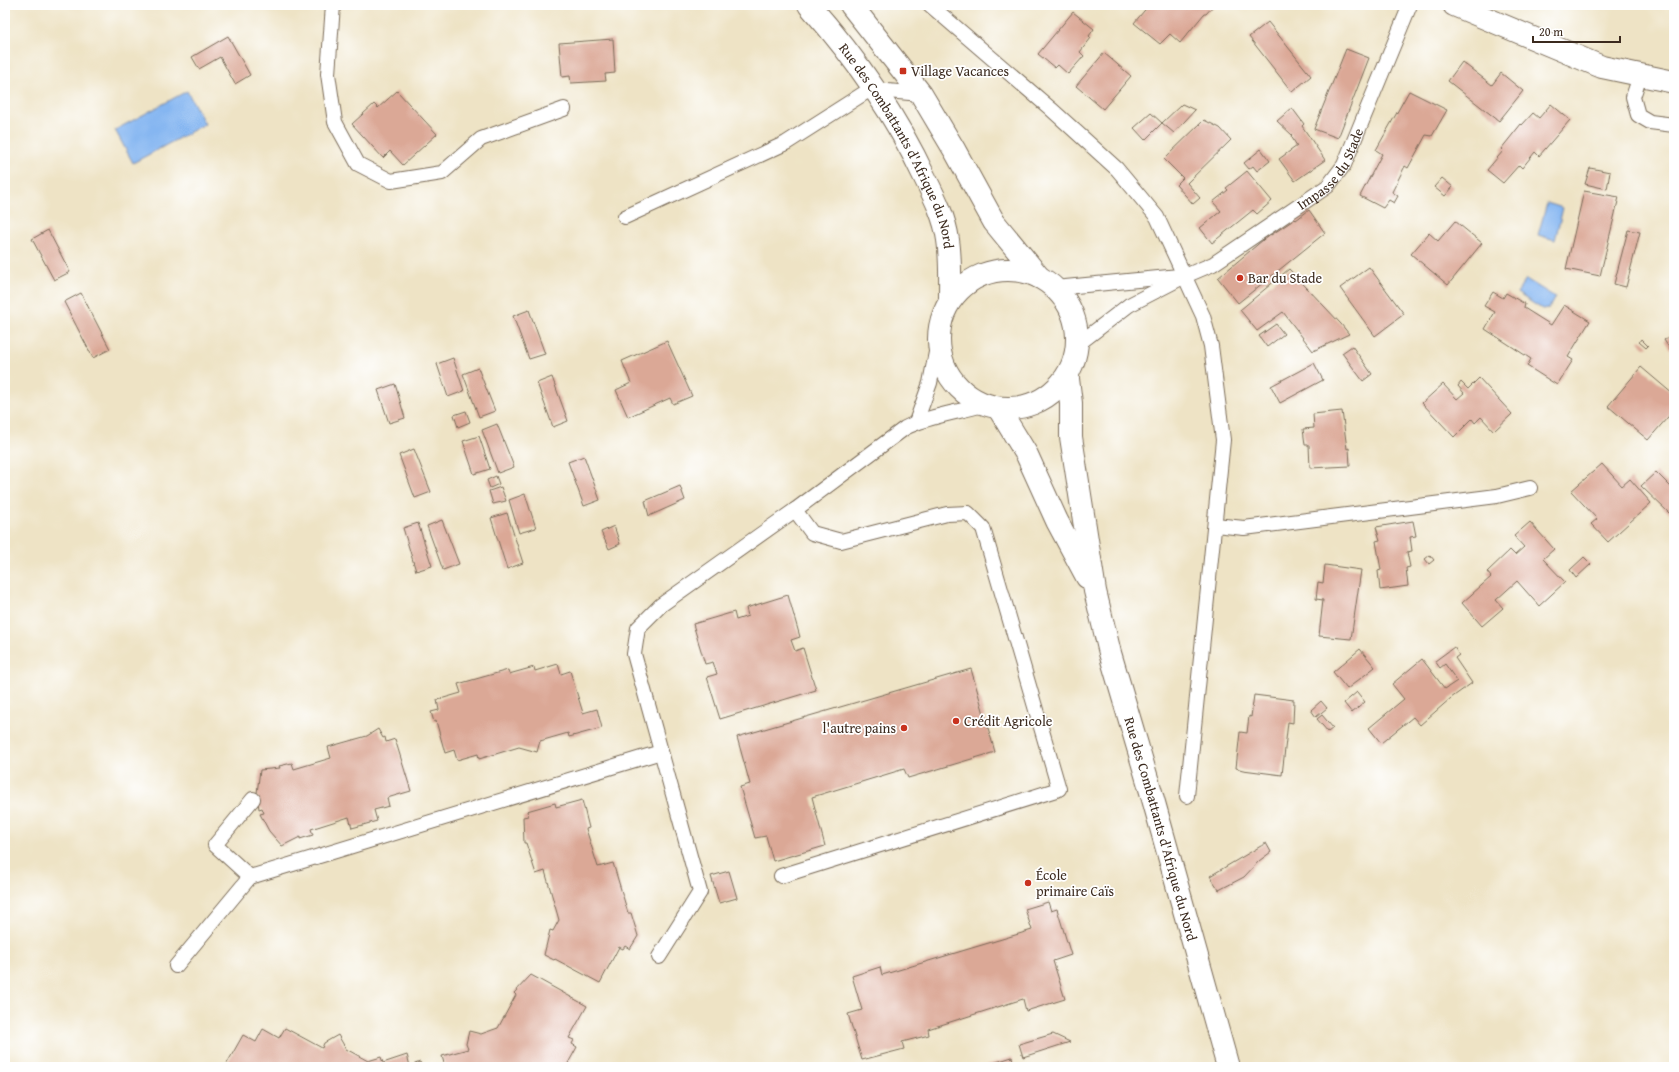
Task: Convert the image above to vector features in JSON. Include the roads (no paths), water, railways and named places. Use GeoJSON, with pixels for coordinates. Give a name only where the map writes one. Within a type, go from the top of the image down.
{"type":"FeatureCollection","features":[{"type":"Feature","properties":{"kind":"main road","name":"Rue des Combattants d'Afrique du Nord"},"geometry":{"type":"LineString","coordinates":[[809,5],[830,29],[876,90],[913,153],[940,208],[948,240],[950,300]]}},
{"type":"Feature","properties":{"kind":"main road"},"geometry":{"type":"LineString","coordinates":[[851,5],[921,94],[955,151],[994,222],[1047,282],[1074,315],[1077,345],[1068,378],[1049,395],[1031,405],[1014,409],[992,406],[975,401],[958,388],[946,372],[938,342],[941,318],[950,300],[969,281],[986,273],[1004,269],[1018,270],[1047,282]]}},
{"type":"Feature","properties":{"kind":"main road"},"geometry":{"type":"LineString","coordinates":[[1454,5],[1602,67],[1674,82]]}},
{"type":"Feature","properties":{"kind":"main road","name":"Rue des Combattants d'Afrique du Nord"},"geometry":{"type":"LineString","coordinates":[[1068,378],[1071,403],[1071,437],[1095,591],[1110,653],[1151,792],[1228,1067]]}},
{"type":"Feature","properties":{"kind":"main road","name":"Rue des Combattants d'Afrique du Nord"},"geometry":{"type":"LineString","coordinates":[[992,406],[1027,455],[1057,521],[1095,591]]}},
{"type":"Feature","properties":{"kind":"lane"},"geometry":{"type":"LineString","coordinates":[[333,5],[328,74],[335,122],[358,164],[391,181],[442,173],[481,139],[564,109]]}},
{"type":"Feature","properties":{"kind":"lane"},"geometry":{"type":"LineString","coordinates":[[930,5],[1051,108],[1117,169],[1157,217],[1203,316],[1211,346],[1223,440],[1187,796]]}},
{"type":"Feature","properties":{"kind":"lane","name":"Impasse du Stade"},"geometry":{"type":"LineString","coordinates":[[1185,276],[1213,264],[1328,186],[1344,165],[1410,5]]}},
{"type":"Feature","properties":{"kind":"lane"},"geometry":{"type":"LineString","coordinates":[[1640,76],[1633,97],[1638,115],[1650,122],[1674,125]]}},
{"type":"Feature","properties":{"kind":"lane"},"geometry":{"type":"LineString","coordinates":[[625,218],[786,143],[866,92],[876,90],[921,94]]}},
{"type":"Feature","properties":{"kind":"lane"},"geometry":{"type":"LineString","coordinates":[[1047,282],[1185,276]]}},
{"type":"Feature","properties":{"kind":"lane"},"geometry":{"type":"LineString","coordinates":[[1077,345],[1129,305],[1185,276]]}},
{"type":"Feature","properties":{"kind":"lane"},"geometry":{"type":"LineString","coordinates":[[916,422],[930,383],[938,342]]}},
{"type":"Feature","properties":{"kind":"lane"},"geometry":{"type":"LineString","coordinates":[[659,957],[700,892],[634,654],[638,628],[661,605],[795,510],[905,428],[916,422],[992,406]]}},
{"type":"Feature","properties":{"kind":"lane"},"geometry":{"type":"LineString","coordinates":[[1215,525],[1244,528],[1497,496],[1530,488]]}},
{"type":"Feature","properties":{"kind":"lane"},"geometry":{"type":"LineString","coordinates":[[781,876],[1059,789],[983,528],[968,513],[947,514],[841,541],[812,533],[795,510]]}},
{"type":"Feature","properties":{"kind":"lane"},"geometry":{"type":"LineString","coordinates":[[176,966],[250,877],[661,752]]}},
{"type":"Feature","properties":{"kind":"lane"},"geometry":{"type":"LineString","coordinates":[[250,877],[215,845],[253,799]]}},
{"type":"Feature","properties":{"kind":"water"},"geometry":{"type":"Polygon","coordinates":[[[187,91],[205,124],[133,163],[115,130],[187,91]]]}},
{"type":"Feature","properties":{"kind":"water"},"geometry":{"type":"Polygon","coordinates":[[[1547,203],[1563,208],[1555,240],[1538,235],[1547,203]]]}},
{"type":"Feature","properties":{"kind":"water"},"geometry":{"type":"Polygon","coordinates":[[[1526,279],[1555,297],[1549,308],[1542,309],[1517,293],[1526,279]]]}},
{"type":"Feature","properties":{"kind":"place","name":"Village Vacances"},"geometry":{"type":"Point","coordinates":[903,71]}},
{"type":"Feature","properties":{"kind":"place","name":"Bar du Stade"},"geometry":{"type":"Point","coordinates":[1240,278]}},
{"type":"Feature","properties":{"kind":"place","name":"Crédit Agricole"},"geometry":{"type":"Point","coordinates":[956,721]}},
{"type":"Feature","properties":{"kind":"place","name":"l'autre pains"},"geometry":{"type":"Point","coordinates":[904,728]}},
{"type":"Feature","properties":{"kind":"place","name":"École primaire Caïs"},"geometry":{"type":"Point","coordinates":[1028,883]}}]}
